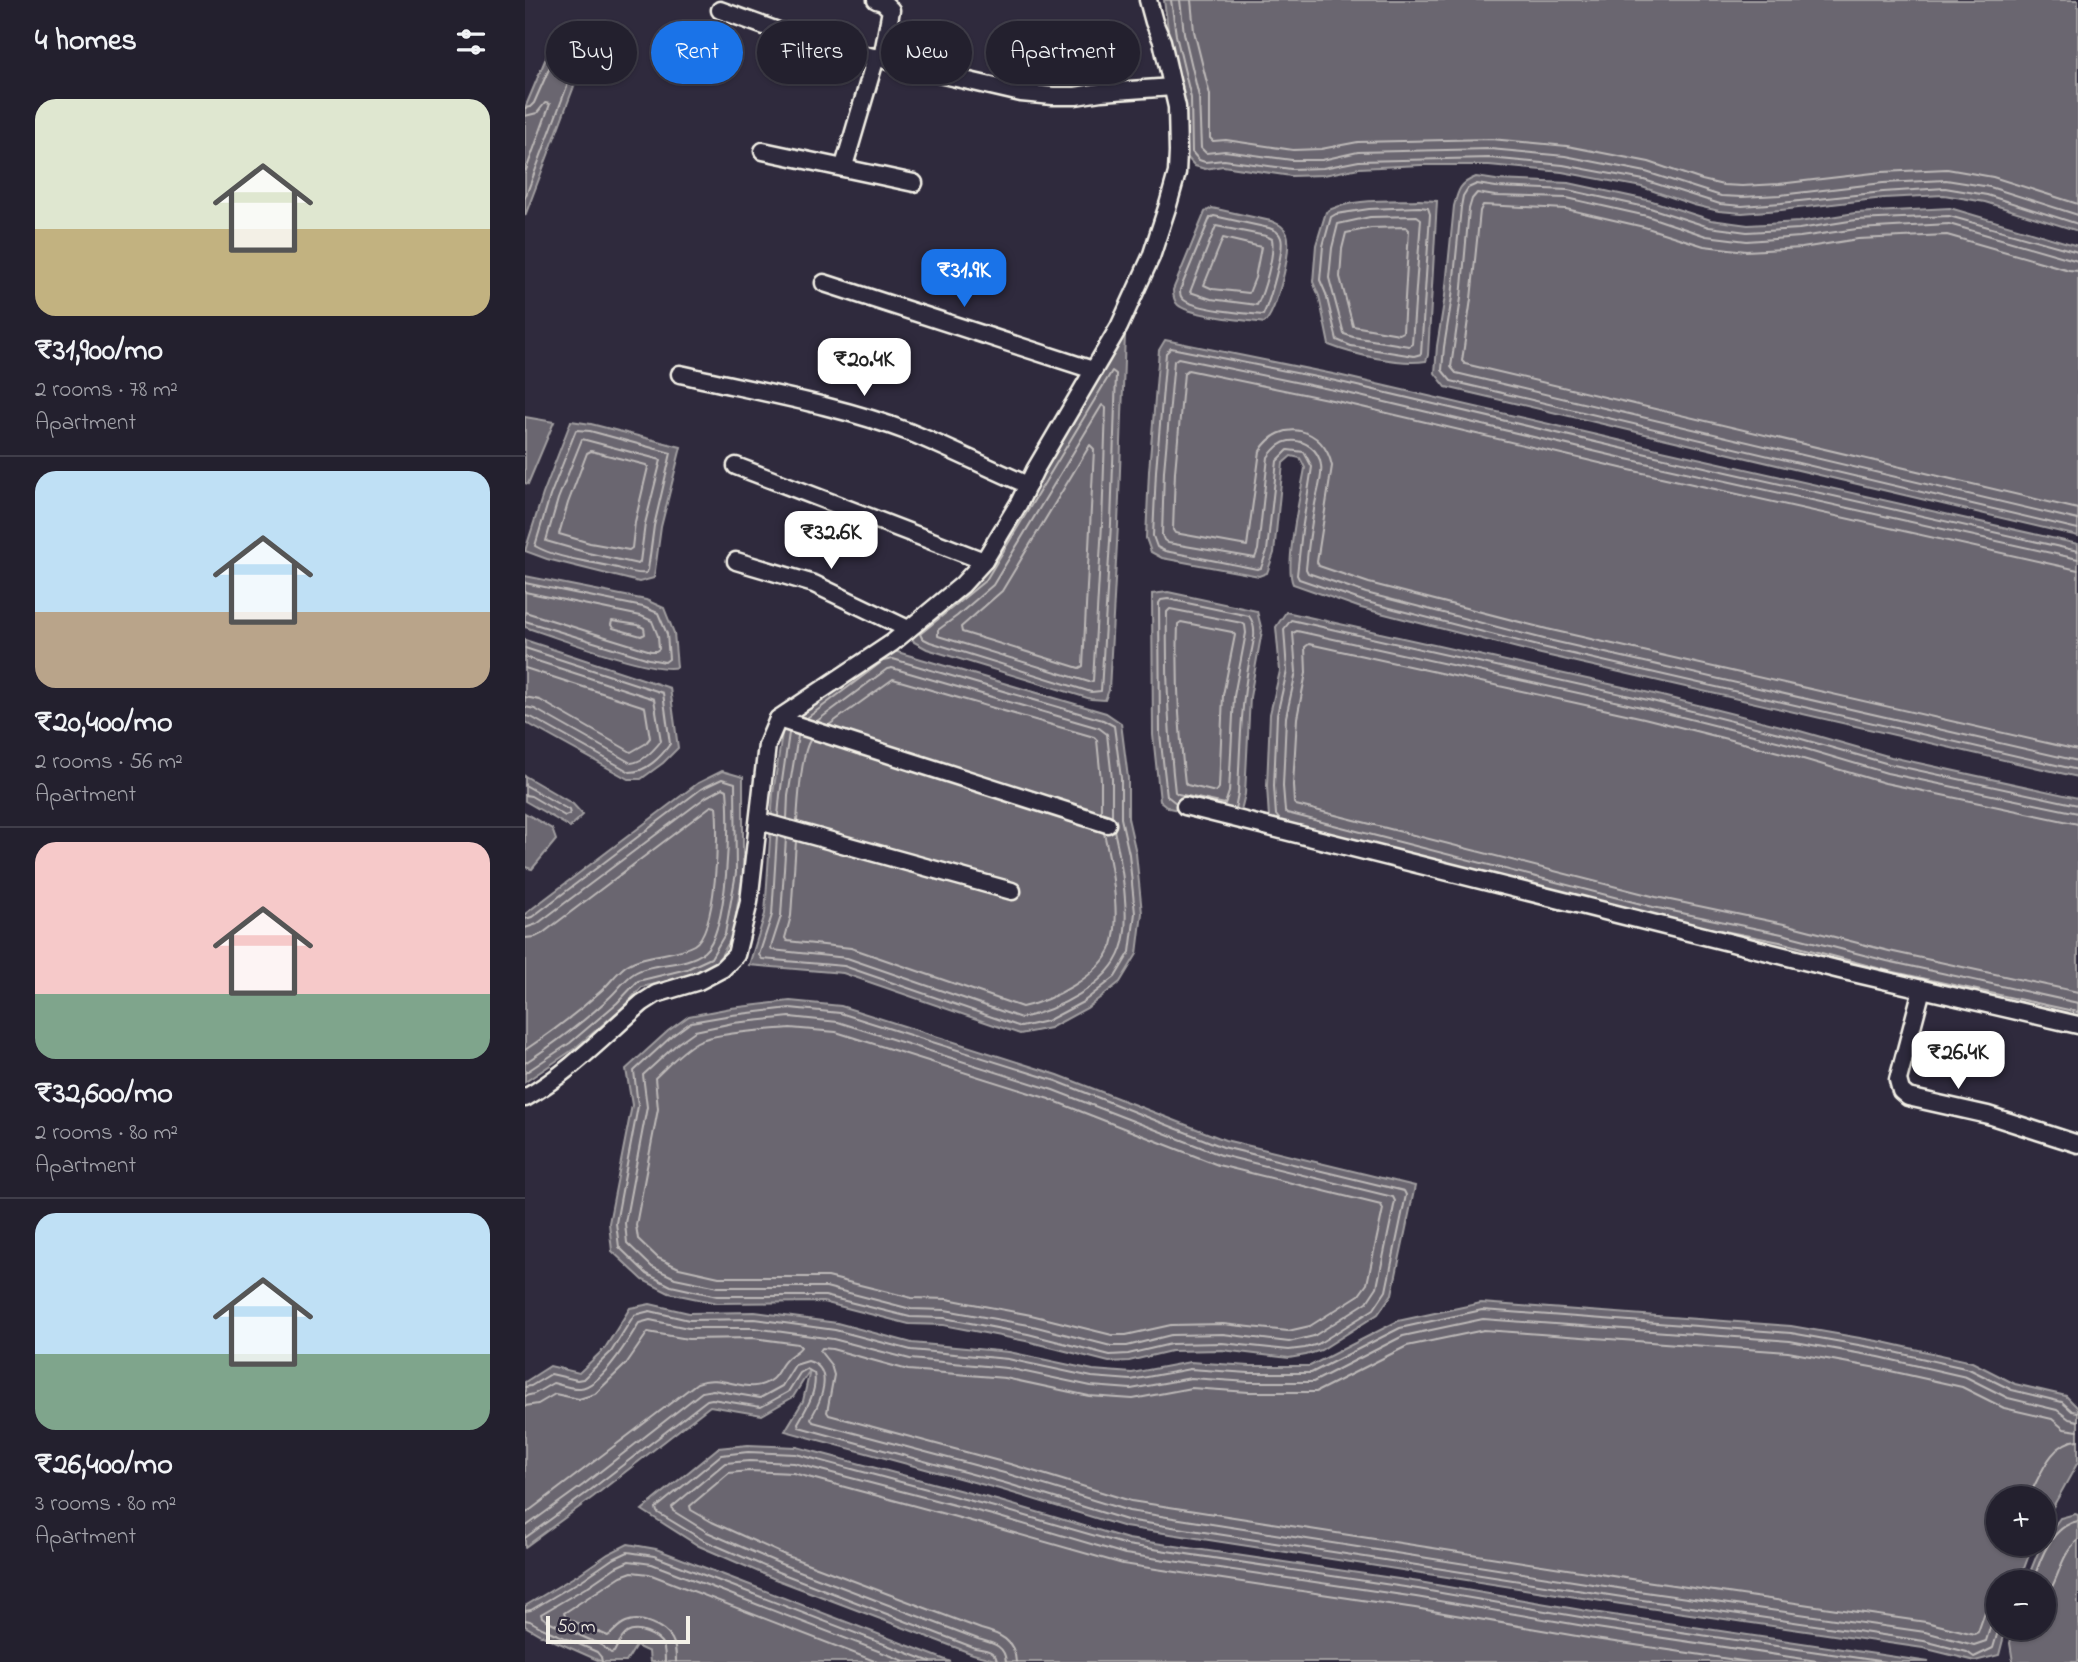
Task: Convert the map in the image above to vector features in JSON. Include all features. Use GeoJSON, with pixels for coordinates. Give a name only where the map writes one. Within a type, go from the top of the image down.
{"type":"FeatureCollection","features":[{"type":"Feature","properties":{"kind":"street"},"geometry":{"type":"LineString","coordinates":[[876,0],[883,2],[891,10],[889,21]]}},
{"type":"Feature","properties":{"kind":"street"},"geometry":{"type":"LineString","coordinates":[[525,1098],[567,1069],[649,999],[673,988],[699,981],[722,969],[736,956],[749,902],[767,745],[778,719],[892,643],[962,585],[984,561],[1119,327],[1135,296],[1177,173],[1177,107],[1162,41],[1148,0]]}},
{"type":"Feature","properties":{"kind":"street"},"geometry":{"type":"LineString","coordinates":[[720,10],[803,40],[881,59],[844,166]]}},
{"type":"Feature","properties":{"kind":"street"},"geometry":{"type":"LineString","coordinates":[[972,81],[1032,94],[1076,96],[1173,87]]}},
{"type":"Feature","properties":{"kind":"street"},"geometry":{"type":"LineString","coordinates":[[762,151],[844,166],[914,183]]}},
{"type":"Feature","properties":{"kind":"street"},"geometry":{"type":"LineString","coordinates":[[824,283],[1093,370]]}},
{"type":"Feature","properties":{"kind":"street"},"geometry":{"type":"LineString","coordinates":[[680,374],[821,406],[891,426],[1028,485]]}},
{"type":"Feature","properties":{"kind":"street"},"geometry":{"type":"LineString","coordinates":[[736,466],[984,561]]}},
{"type":"Feature","properties":{"kind":"street"},"geometry":{"type":"LineString","coordinates":[[736,561],[814,584],[908,629]]}},
{"type":"Feature","properties":{"kind":"street"},"geometry":{"type":"LineString","coordinates":[[778,719],[1107,824]]}},
{"type":"Feature","properties":{"kind":"street"},"geometry":{"type":"LineString","coordinates":[[1185,806],[1826,967],[2078,1025]]}},
{"type":"Feature","properties":{"kind":"street"},"geometry":{"type":"LineString","coordinates":[[759,821],[1012,891]]}},
{"type":"Feature","properties":{"kind":"street"},"geometry":{"type":"LineString","coordinates":[[1922,989],[1898,1080],[1901,1091],[1908,1097],[1921,1101],[1988,1115],[2078,1144]]}},
{"type":"Feature","properties":{"kind":"water"},"geometry":{"type":"Polygon","coordinates":[[[1164,0],[2078,0],[2078,231],[1985,202],[1944,195],[1884,198],[1742,213],[1694,205],[1642,187],[1562,172],[1489,165],[1359,168],[1324,175],[1291,176],[1223,166],[1205,169],[1195,166],[1186,156],[1184,99],[1169,37],[1164,0]]]}},
{"type":"Feature","properties":{"kind":"water"},"geometry":{"type":"Polygon","coordinates":[[[546,58],[546,84],[575,84],[525,216],[525,108],[546,58]]]}},
{"type":"Feature","properties":{"kind":"water"},"geometry":{"type":"Polygon","coordinates":[[[1476,177],[1569,183],[1652,201],[1711,220],[1748,225],[1799,222],[1855,213],[1950,208],[2078,246],[2078,536],[1446,387],[1435,373],[1454,206],[1461,188],[1476,177]]]}},
{"type":"Feature","properties":{"kind":"water"},"geometry":{"type":"Polygon","coordinates":[[[1437,201],[1426,361],[1403,362],[1377,358],[1329,345],[1319,296],[1313,282],[1316,245],[1326,212],[1358,202],[1437,201]]]}},
{"type":"Feature","properties":{"kind":"water"},"geometry":{"type":"Polygon","coordinates":[[[1212,208],[1271,221],[1282,227],[1287,234],[1288,253],[1282,280],[1269,317],[1264,323],[1194,312],[1178,305],[1175,300],[1173,290],[1205,212],[1212,208]]]}},
{"type":"Feature","properties":{"kind":"water"},"geometry":{"type":"Polygon","coordinates":[[[1125,334],[1109,690],[1105,700],[1091,699],[927,649],[914,642],[911,635],[948,604],[1043,471],[1125,334]]]}},
{"type":"Feature","properties":{"kind":"water"},"geometry":{"type":"Polygon","coordinates":[[[1165,340],[1338,375],[2078,544],[2078,777],[1541,654],[1361,608],[1293,584],[1292,545],[1305,468],[1300,458],[1291,456],[1283,463],[1274,553],[1267,573],[1259,576],[1162,558],[1151,552],[1146,538],[1159,350],[1165,340]]]}},
{"type":"Feature","properties":{"kind":"water"},"geometry":{"type":"Polygon","coordinates":[[[525,417],[554,422],[528,484],[525,483],[525,417]]]}},
{"type":"Feature","properties":{"kind":"water"},"geometry":{"type":"Polygon","coordinates":[[[571,421],[681,447],[661,527],[654,578],[639,582],[525,551],[571,421]]]}},
{"type":"Feature","properties":{"kind":"water"},"geometry":{"type":"Polygon","coordinates":[[[525,576],[646,600],[664,608],[674,633],[677,667],[666,668],[627,660],[525,627],[525,576]]]}},
{"type":"Feature","properties":{"kind":"water"},"geometry":{"type":"Polygon","coordinates":[[[1168,592],[1257,611],[1262,631],[1250,697],[1245,794],[1238,823],[1169,808],[1160,801],[1153,735],[1152,594],[1168,592]]]}},
{"type":"Feature","properties":{"kind":"water"},"geometry":{"type":"Polygon","coordinates":[[[1286,612],[1650,693],[1891,757],[2078,798],[2078,1019],[1883,977],[1277,827],[1269,818],[1267,786],[1270,714],[1280,671],[1276,627],[1286,612]]]}},
{"type":"Feature","properties":{"kind":"water"},"geometry":{"type":"Polygon","coordinates":[[[525,640],[670,688],[678,748],[641,779],[628,779],[525,722],[525,640]]]}},
{"type":"Feature","properties":{"kind":"water"},"geometry":{"type":"Polygon","coordinates":[[[894,651],[1106,713],[1121,723],[1128,778],[1128,818],[1136,853],[1142,913],[1137,954],[1120,982],[1087,1008],[1050,1028],[1020,1034],[843,973],[749,965],[765,914],[773,794],[783,727],[881,654],[894,651]]]}},
{"type":"Feature","properties":{"kind":"water"},"geometry":{"type":"Polygon","coordinates":[[[722,771],[743,777],[743,874],[732,937],[716,964],[689,976],[642,987],[574,1049],[525,1082],[525,914],[698,783],[722,771]]]}},
{"type":"Feature","properties":{"kind":"water"},"geometry":{"type":"Polygon","coordinates":[[[525,776],[573,804],[583,815],[570,827],[525,801],[525,776]]]}},
{"type":"Feature","properties":{"kind":"water"},"geometry":{"type":"Polygon","coordinates":[[[525,813],[552,829],[556,840],[532,869],[525,867],[525,813]]]}},
{"type":"Feature","properties":{"kind":"water"},"geometry":{"type":"Polygon","coordinates":[[[790,1001],[841,1006],[1058,1075],[1225,1140],[1415,1186],[1392,1294],[1378,1314],[1321,1350],[1306,1355],[1289,1358],[1222,1350],[1171,1351],[1129,1361],[1109,1362],[1026,1341],[943,1325],[909,1324],[823,1302],[717,1303],[669,1293],[643,1280],[612,1251],[609,1223],[632,1105],[626,1069],[689,1016],[790,1001]]]}},
{"type":"Feature","properties":{"kind":"water"},"geometry":{"type":"Polygon","coordinates":[[[1481,1303],[1791,1326],[1883,1342],[1972,1362],[2015,1384],[2066,1396],[2078,1408],[2078,1462],[2056,1501],[2056,1486],[1986,1486],[1986,1556],[2029,1556],[2023,1570],[1986,1570],[1986,1640],[2003,1640],[1999,1655],[1975,1661],[1923,1648],[1125,1527],[1003,1490],[785,1431],[803,1401],[810,1370],[793,1397],[762,1415],[710,1406],[525,1547],[525,1382],[550,1366],[579,1373],[605,1348],[630,1308],[650,1304],[689,1313],[755,1312],[837,1323],[912,1343],[1009,1352],[1093,1370],[1132,1373],[1190,1362],[1310,1366],[1398,1321],[1481,1303]]]}},
{"type":"Feature","properties":{"kind":"water"},"geometry":{"type":"Polygon","coordinates":[[[748,1445],[797,1447],[1000,1501],[1128,1539],[1929,1662],[1002,1662],[973,1654],[775,1579],[699,1546],[642,1510],[718,1448],[748,1445]]]}},
{"type":"Feature","properties":{"kind":"water"},"geometry":{"type":"Polygon","coordinates":[[[2078,1515],[2078,1662],[2013,1662],[2011,1640],[2056,1640],[2056,1570],[2031,1570],[2037,1556],[2056,1556],[2056,1524],[2060,1518],[2078,1515]]]}},
{"type":"Feature","properties":{"kind":"water"},"geometry":{"type":"Polygon","coordinates":[[[628,1544],[656,1549],[951,1662],[650,1662],[649,1652],[636,1646],[626,1662],[602,1662],[525,1626],[525,1606],[628,1544]]]}}]}
